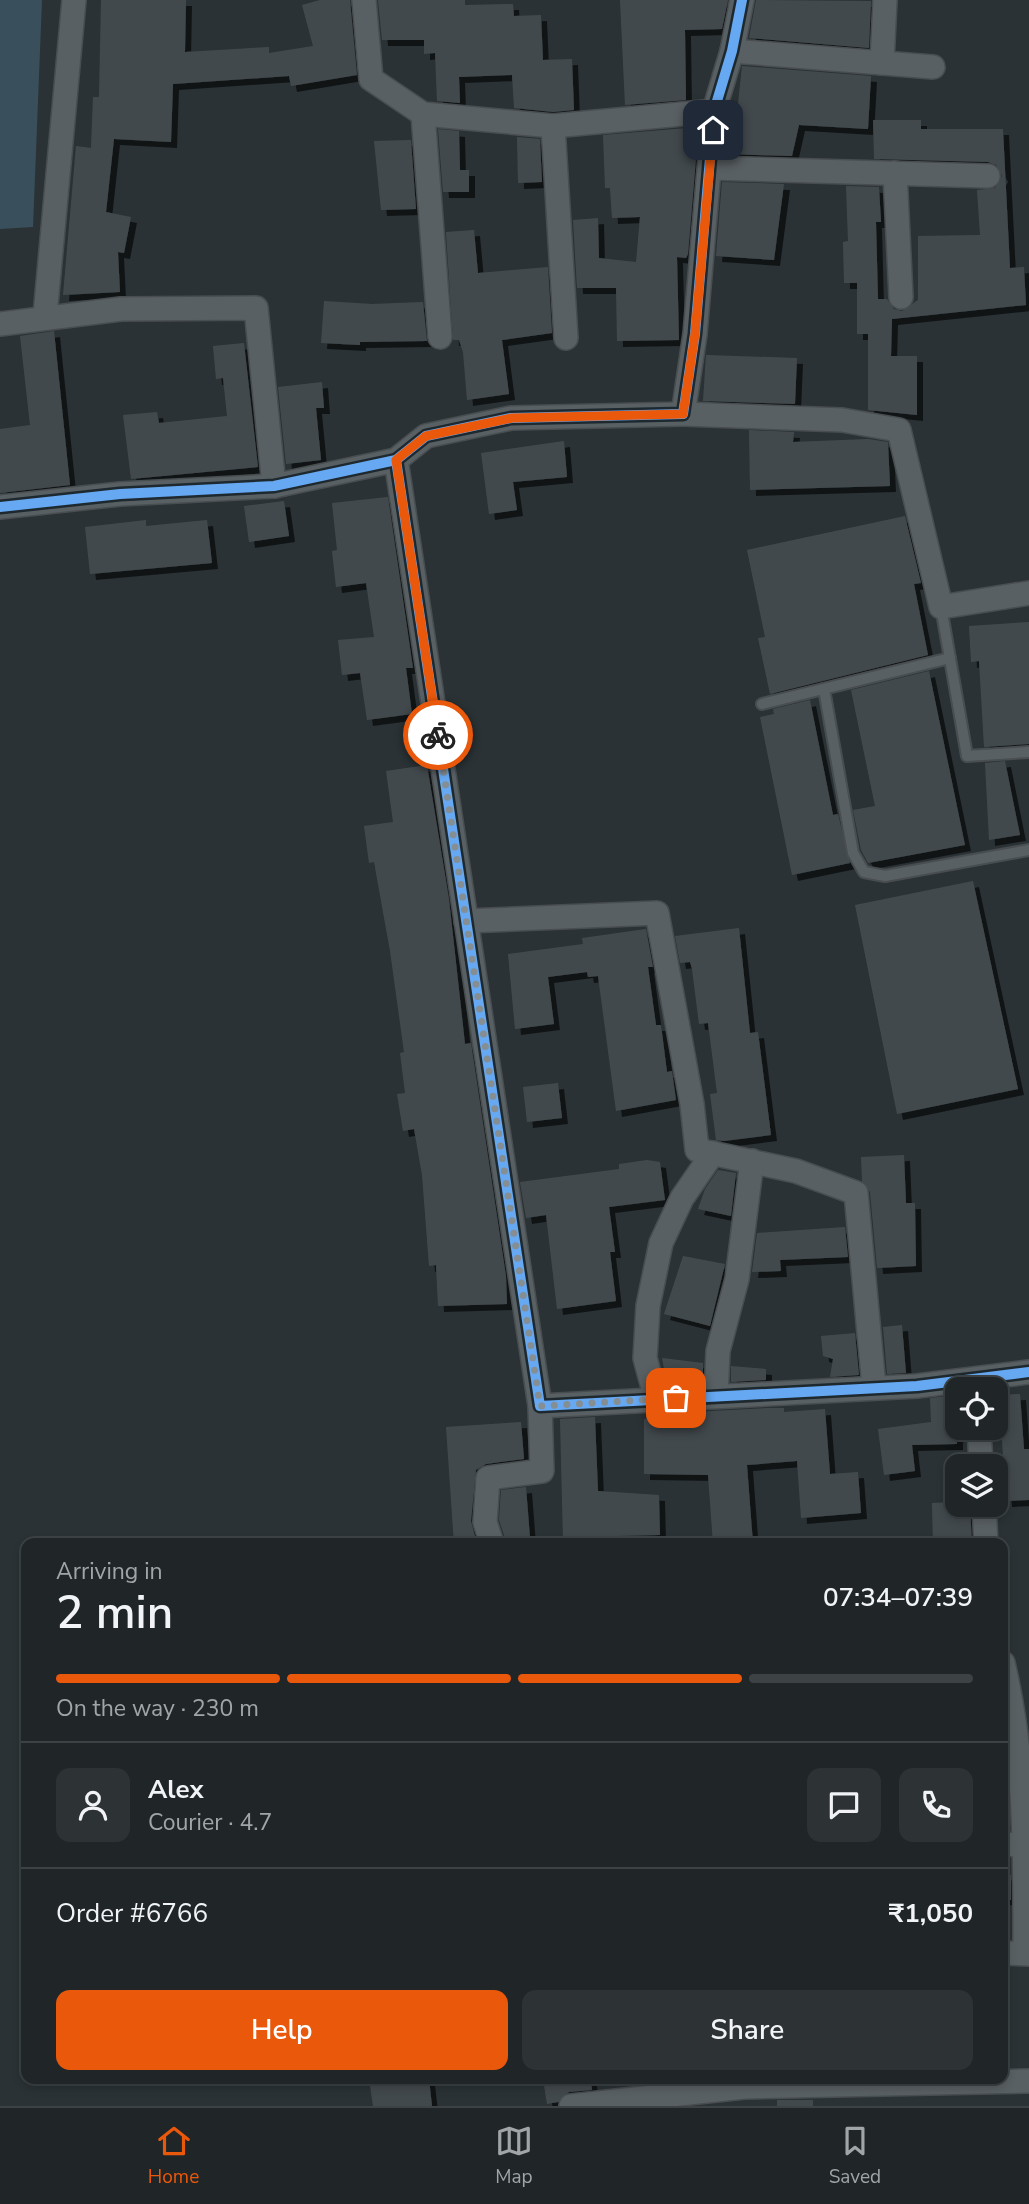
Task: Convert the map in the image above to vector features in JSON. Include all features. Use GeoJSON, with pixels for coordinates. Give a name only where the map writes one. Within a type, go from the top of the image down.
{"type":"FeatureCollection","features":[{"type":"Feature","properties":{"kind":"street"},"geometry":{"type":"LineString","coordinates":[[45,316],[74,0]]}},
{"type":"Feature","properties":{"kind":"street"},"geometry":{"type":"LineString","coordinates":[[364,0],[371,79],[423,114],[552,126],[714,111]]}},
{"type":"Feature","properties":{"kind":"street"},"geometry":{"type":"LineString","coordinates":[[683,414],[695,334],[714,111],[732,51],[742,0]]}},
{"type":"Feature","properties":{"kind":"street"},"geometry":{"type":"LineString","coordinates":[[882,63],[885,0]]}},
{"type":"Feature","properties":{"kind":"street"},"geometry":{"type":"LineString","coordinates":[[732,51],[933,67]]}},
{"type":"Feature","properties":{"kind":"street"},"geometry":{"type":"LineString","coordinates":[[423,114],[440,337]]}},
{"type":"Feature","properties":{"kind":"street"},"geometry":{"type":"LineString","coordinates":[[552,126],[566,338]]}},
{"type":"Feature","properties":{"kind":"street"},"geometry":{"type":"LineString","coordinates":[[711,168],[988,176]]}},
{"type":"Feature","properties":{"kind":"street"},"geometry":{"type":"LineString","coordinates":[[895,173],[901,297]]}},
{"type":"Feature","properties":{"kind":"street"},"geometry":{"type":"LineString","coordinates":[[0,324],[45,316],[121,309],[256,308],[274,486]]}},
{"type":"Feature","properties":{"kind":"street"},"geometry":{"type":"LineString","coordinates":[[0,507],[120,495],[274,486],[396,460],[426,436],[512,418],[683,414],[842,421],[899,430],[942,607],[1029,593]]}},
{"type":"Feature","properties":{"kind":"street"},"geometry":{"type":"LineString","coordinates":[[396,460],[540,1406],[542,1471],[488,1478],[485,1522],[490,1538]]}},
{"type":"Feature","properties":{"kind":"street"},"geometry":{"type":"LineString","coordinates":[[466,921],[657,913],[692,1104],[696,1150],[796,1171],[856,1193],[874,1388]]}},
{"type":"Feature","properties":{"kind":"street"},"geometry":{"type":"LineString","coordinates":[[656,1399],[645,1358],[649,1306],[661,1243],[682,1198],[713,1153]]}},
{"type":"Feature","properties":{"kind":"street"},"geometry":{"type":"LineString","coordinates":[[716,1396],[718,1351],[737,1279],[752,1161]]}},
{"type":"Feature","properties":{"kind":"street"},"geometry":{"type":"LineString","coordinates":[[1007,1377],[1029,1372]]}},
{"type":"Feature","properties":{"kind":"street"},"geometry":{"type":"LineString","coordinates":[[540,1406],[945,1385]]}},
{"type":"Feature","properties":{"kind":"street"},"geometry":{"type":"LineString","coordinates":[[985,1517],[986,1538]]}},
{"type":"Feature","properties":{"kind":"street"},"geometry":{"type":"LineString","coordinates":[[1008,1686],[1019,1738],[1014,1845],[1019,1953]]}},
{"type":"Feature","properties":{"kind":"street"},"geometry":{"type":"LineString","coordinates":[[1008,2081],[1029,2081]]}},
{"type":"Feature","properties":{"kind":"street"},"geometry":{"type":"LineString","coordinates":[[582,2105],[648,2087],[886,2084]]}},
{"type":"Feature","properties":{"kind":"lane"},"geometry":{"type":"LineString","coordinates":[[942,607],[967,756],[1029,752]]}},
{"type":"Feature","properties":{"kind":"lane"},"geometry":{"type":"LineString","coordinates":[[762,704],[950,658]]}},
{"type":"Feature","properties":{"kind":"lane"},"geometry":{"type":"LineString","coordinates":[[824,689],[853,853],[864,872],[885,876],[1029,850]]}},
{"type":"Feature","properties":{"kind":"water"},"geometry":{"type":"Polygon","coordinates":[[[0,0],[42,0],[33,227],[0,229],[0,0]]]}},
{"type":"Feature","properties":{"kind":"building"},"geometry":{"type":"Polygon","coordinates":[[[101,0],[186,0],[185,52],[269,47],[269,53],[313,46],[302,5],[320,0],[350,0],[357,75],[291,86],[289,76],[173,84],[171,142],[114,139],[106,212],[131,217],[124,253],[118,252],[120,292],[63,295],[76,146],[91,148],[93,97],[99,97],[101,0]]]}},
{"type":"Feature","properties":{"kind":"building"},"geometry":{"type":"Polygon","coordinates":[[[378,0],[465,0],[465,5],[513,4],[514,16],[541,15],[543,60],[572,59],[574,110],[553,112],[514,108],[512,75],[459,77],[460,103],[437,101],[435,53],[424,54],[424,40],[382,40],[378,0]]]}},
{"type":"Feature","properties":{"kind":"building"},"geometry":{"type":"Polygon","coordinates":[[[620,0],[728,0],[722,29],[685,30],[686,100],[625,105],[620,0]]]}},
{"type":"Feature","properties":{"kind":"building"},"geometry":{"type":"Polygon","coordinates":[[[756,0],[871,1],[869,48],[749,38],[756,0]]]}},
{"type":"Feature","properties":{"kind":"building"},"geometry":{"type":"Polygon","coordinates":[[[742,66],[871,76],[868,129],[799,125],[792,156],[724,154],[732,112],[737,113],[742,66]]]}},
{"type":"Feature","properties":{"kind":"building"},"geometry":{"type":"Polygon","coordinates":[[[873,120],[921,120],[921,129],[1003,129],[1010,268],[1024,267],[1026,305],[892,319],[891,356],[917,356],[917,415],[868,410],[868,334],[857,334],[857,283],[844,283],[843,242],[848,241],[846,186],[879,187],[881,222],[876,222],[878,299],[887,299],[894,309],[902,311],[918,300],[918,236],[980,235],[977,190],[995,188],[1002,176],[996,165],[988,162],[874,159],[873,120]]]}},
{"type":"Feature","properties":{"kind":"building"},"geometry":{"type":"Polygon","coordinates":[[[687,128],[687,136],[698,135],[688,254],[686,258],[677,257],[679,340],[617,341],[616,288],[577,288],[573,220],[598,218],[599,258],[636,262],[640,217],[612,218],[610,188],[605,188],[603,135],[687,128]]]}},
{"type":"Feature","properties":{"kind":"building"},"geometry":{"type":"Polygon","coordinates":[[[438,129],[459,131],[460,170],[469,170],[469,192],[443,192],[438,129]]]}},
{"type":"Feature","properties":{"kind":"building"},"geometry":{"type":"Polygon","coordinates":[[[517,137],[540,139],[542,182],[518,183],[517,137]]]}},
{"type":"Feature","properties":{"kind":"building"},"geometry":{"type":"Polygon","coordinates":[[[411,140],[416,209],[381,210],[374,141],[411,140]]]}},
{"type":"Feature","properties":{"kind":"building"},"geometry":{"type":"Polygon","coordinates":[[[722,182],[784,184],[774,260],[716,256],[722,182]]]}},
{"type":"Feature","properties":{"kind":"building"},"geometry":{"type":"Polygon","coordinates":[[[474,230],[478,273],[548,267],[552,333],[502,340],[509,394],[467,400],[463,352],[459,340],[453,340],[446,232],[474,230]]]}},
{"type":"Feature","properties":{"kind":"building"},"geometry":{"type":"Polygon","coordinates":[[[324,301],[372,304],[423,302],[427,341],[360,342],[360,345],[321,343],[324,301]]]}},
{"type":"Feature","properties":{"kind":"building"},"geometry":{"type":"Polygon","coordinates":[[[54,331],[70,485],[0,493],[0,429],[30,425],[20,336],[54,331]]]}},
{"type":"Feature","properties":{"kind":"building"},"geometry":{"type":"Polygon","coordinates":[[[244,343],[258,467],[131,479],[123,415],[157,412],[159,423],[227,416],[223,378],[216,379],[213,346],[244,343]]]}},
{"type":"Feature","properties":{"kind":"building"},"geometry":{"type":"Polygon","coordinates":[[[706,355],[797,358],[795,404],[703,401],[706,355]]]}},
{"type":"Feature","properties":{"kind":"building"},"geometry":{"type":"Polygon","coordinates":[[[322,382],[324,408],[316,408],[321,460],[286,464],[278,387],[322,382]]]}},
{"type":"Feature","properties":{"kind":"building"},"geometry":{"type":"Polygon","coordinates":[[[749,430],[794,432],[793,442],[868,439],[888,442],[890,486],[750,490],[749,430]]]}},
{"type":"Feature","properties":{"kind":"building"},"geometry":{"type":"Polygon","coordinates":[[[564,441],[567,477],[513,482],[517,510],[489,514],[481,453],[564,441]]]}},
{"type":"Feature","properties":{"kind":"building"},"geometry":{"type":"Polygon","coordinates":[[[388,497],[413,668],[406,668],[412,714],[367,720],[360,673],[342,675],[338,640],[374,637],[366,583],[336,587],[332,551],[337,550],[332,503],[388,497]]]}},
{"type":"Feature","properties":{"kind":"building"},"geometry":{"type":"Polygon","coordinates":[[[284,501],[289,536],[249,542],[244,506],[284,501]]]}},
{"type":"Feature","properties":{"kind":"building"},"geometry":{"type":"Polygon","coordinates":[[[905,516],[921,583],[914,584],[928,655],[770,694],[758,638],[765,637],[747,550],[905,516]]]}},
{"type":"Feature","properties":{"kind":"building"},"geometry":{"type":"Polygon","coordinates":[[[146,520],[146,526],[207,520],[212,563],[90,574],[85,527],[146,520]]]}},
{"type":"Feature","properties":{"kind":"building"},"geometry":{"type":"Polygon","coordinates":[[[1029,622],[1029,744],[984,747],[979,661],[971,662],[969,626],[1029,622]]]}},
{"type":"Feature","properties":{"kind":"building"},"geometry":{"type":"Polygon","coordinates":[[[929,671],[965,845],[868,863],[861,850],[853,810],[875,806],[851,690],[929,671]]]}},
{"type":"Feature","properties":{"kind":"building"},"geometry":{"type":"Polygon","coordinates":[[[810,700],[833,815],[838,814],[850,863],[792,875],[760,717],[774,714],[773,709],[810,700]]]}},
{"type":"Feature","properties":{"kind":"building"},"geometry":{"type":"Polygon","coordinates":[[[1005,761],[1020,835],[989,840],[985,763],[1005,761]]]}},
{"type":"Feature","properties":{"kind":"building"},"geometry":{"type":"Polygon","coordinates":[[[427,765],[449,899],[465,1044],[471,1043],[506,1276],[507,1304],[438,1306],[436,1265],[429,1266],[422,1175],[414,1129],[403,1131],[397,1094],[405,1093],[400,1053],[404,1052],[390,951],[374,862],[369,863],[364,826],[393,822],[386,771],[427,765]]]}},
{"type":"Feature","properties":{"kind":"building"},"geometry":{"type":"Polygon","coordinates":[[[973,881],[1018,1089],[897,1114],[855,905],[973,881]]]}},
{"type":"Feature","properties":{"kind":"building"},"geometry":{"type":"Polygon","coordinates":[[[739,928],[750,1033],[758,1032],[771,1135],[724,1141],[716,1140],[710,1094],[717,1093],[708,1023],[699,1024],[692,969],[690,962],[680,963],[675,936],[739,928]]]}},
{"type":"Feature","properties":{"kind":"building"},"geometry":{"type":"Polygon","coordinates":[[[646,929],[653,967],[648,967],[656,1025],[661,1025],[667,1072],[672,1071],[676,1100],[616,1111],[598,976],[588,977],[587,972],[548,977],[554,1024],[515,1029],[508,954],[583,944],[582,938],[646,929]]]}},
{"type":"Feature","properties":{"kind":"building"},"geometry":{"type":"Polygon","coordinates":[[[558,1083],[562,1118],[527,1122],[523,1087],[558,1083]]]}},
{"type":"Feature","properties":{"kind":"building"},"geometry":{"type":"Polygon","coordinates":[[[904,1155],[906,1203],[915,1203],[916,1266],[877,1268],[870,1192],[862,1181],[861,1157],[904,1155]]]}},
{"type":"Feature","properties":{"kind":"building"},"geometry":{"type":"Polygon","coordinates":[[[647,1160],[660,1162],[665,1200],[609,1207],[615,1252],[610,1252],[616,1301],[557,1309],[546,1215],[526,1218],[520,1182],[619,1169],[619,1164],[647,1160]]]}},
{"type":"Feature","properties":{"kind":"building"},"geometry":{"type":"Polygon","coordinates":[[[718,1170],[736,1173],[731,1216],[698,1209],[705,1189],[718,1170]]]}},
{"type":"Feature","properties":{"kind":"building"},"geometry":{"type":"Polygon","coordinates":[[[845,1227],[848,1257],[780,1260],[781,1271],[752,1272],[757,1233],[845,1227]]]}},
{"type":"Feature","properties":{"kind":"building"},"geometry":{"type":"Polygon","coordinates":[[[683,1256],[725,1264],[710,1326],[664,1314],[683,1256]]]}},
{"type":"Feature","properties":{"kind":"building"},"geometry":{"type":"Polygon","coordinates":[[[902,1325],[906,1373],[887,1374],[883,1327],[902,1325]]]}},
{"type":"Feature","properties":{"kind":"building"},"geometry":{"type":"Polygon","coordinates":[[[855,1333],[859,1375],[830,1377],[833,1359],[823,1356],[821,1336],[855,1333]]]}},
{"type":"Feature","properties":{"kind":"building"},"geometry":{"type":"Polygon","coordinates":[[[662,1358],[703,1363],[703,1383],[667,1385],[662,1358]]]}},
{"type":"Feature","properties":{"kind":"building"},"geometry":{"type":"Polygon","coordinates":[[[731,1366],[766,1369],[766,1380],[731,1382],[731,1366]]]}},
{"type":"Feature","properties":{"kind":"building"},"geometry":{"type":"Polygon","coordinates":[[[1020,1394],[1024,1449],[1029,1449],[1029,1500],[1008,1501],[1008,1454],[1003,1454],[1002,1440],[1008,1440],[1008,1395],[1020,1394]]]}},
{"type":"Feature","properties":{"kind":"building"},"geometry":{"type":"Polygon","coordinates":[[[945,1396],[945,1440],[957,1440],[957,1444],[912,1445],[915,1471],[884,1475],[878,1429],[931,1422],[930,1398],[945,1396]]]}},
{"type":"Feature","properties":{"kind":"building"},"geometry":{"type":"Polygon","coordinates":[[[767,1408],[784,1408],[784,1412],[825,1409],[830,1474],[858,1472],[861,1513],[801,1518],[797,1461],[747,1465],[753,1538],[713,1538],[708,1475],[644,1474],[644,1419],[656,1419],[656,1414],[767,1408]]]}},
{"type":"Feature","properties":{"kind":"building"},"geometry":{"type":"Polygon","coordinates":[[[595,1417],[598,1491],[659,1495],[660,1535],[563,1538],[560,1419],[595,1417]]]}},
{"type":"Feature","properties":{"kind":"building"},"geometry":{"type":"Polygon","coordinates":[[[521,1422],[524,1459],[486,1464],[476,1470],[471,1521],[475,1538],[454,1538],[446,1427],[521,1422]]]}},
{"type":"Feature","properties":{"kind":"building"},"geometry":{"type":"Polygon","coordinates":[[[526,1487],[530,1538],[505,1538],[499,1520],[501,1490],[526,1487]]]}},
{"type":"Feature","properties":{"kind":"building"},"geometry":{"type":"Polygon","coordinates":[[[945,1502],[945,1517],[971,1517],[972,1538],[933,1538],[932,1503],[945,1502]]]}},
{"type":"Feature","properties":{"kind":"building"},"geometry":{"type":"Polygon","coordinates":[[[1008,1875],[1011,1875],[1011,1900],[1008,1900],[1008,1875]]]}},
{"type":"Feature","properties":{"kind":"building"},"geometry":{"type":"Polygon","coordinates":[[[370,2084],[430,2084],[432,2106],[373,2106],[370,2084]]]}},
{"type":"Feature","properties":{"kind":"building"},"geometry":{"type":"Polygon","coordinates":[[[544,2084],[591,2084],[592,2090],[569,2092],[558,2102],[547,2104],[544,2084]]]}},
{"type":"Feature","properties":{"kind":"building"},"geometry":{"type":"Polygon","coordinates":[[[777,2100],[813,2100],[813,2106],[777,2106],[777,2100]]]}},
{"type":"Feature","properties":{"kind":"cycle path"},"geometry":{"type":"LineString","coordinates":[[0,507],[120,494],[274,486],[396,460],[426,436],[511,418],[683,414],[695,334],[714,111],[732,51],[742,0]]}},
{"type":"Feature","properties":{"kind":"cycle path"},"geometry":{"type":"LineString","coordinates":[[396,460],[540,1406],[917,1386],[1029,1372]]}},
{"type":"Feature","properties":{"kind":"way so far"},"geometry":{"type":"LineString","coordinates":[[438,735],[540,1406],[676,1398]]}},
{"type":"Feature","properties":{"kind":"route"},"geometry":{"type":"LineString","coordinates":[[438,735],[396,460],[426,436],[512,418],[683,414],[695,334],[713,130]]}}]}
